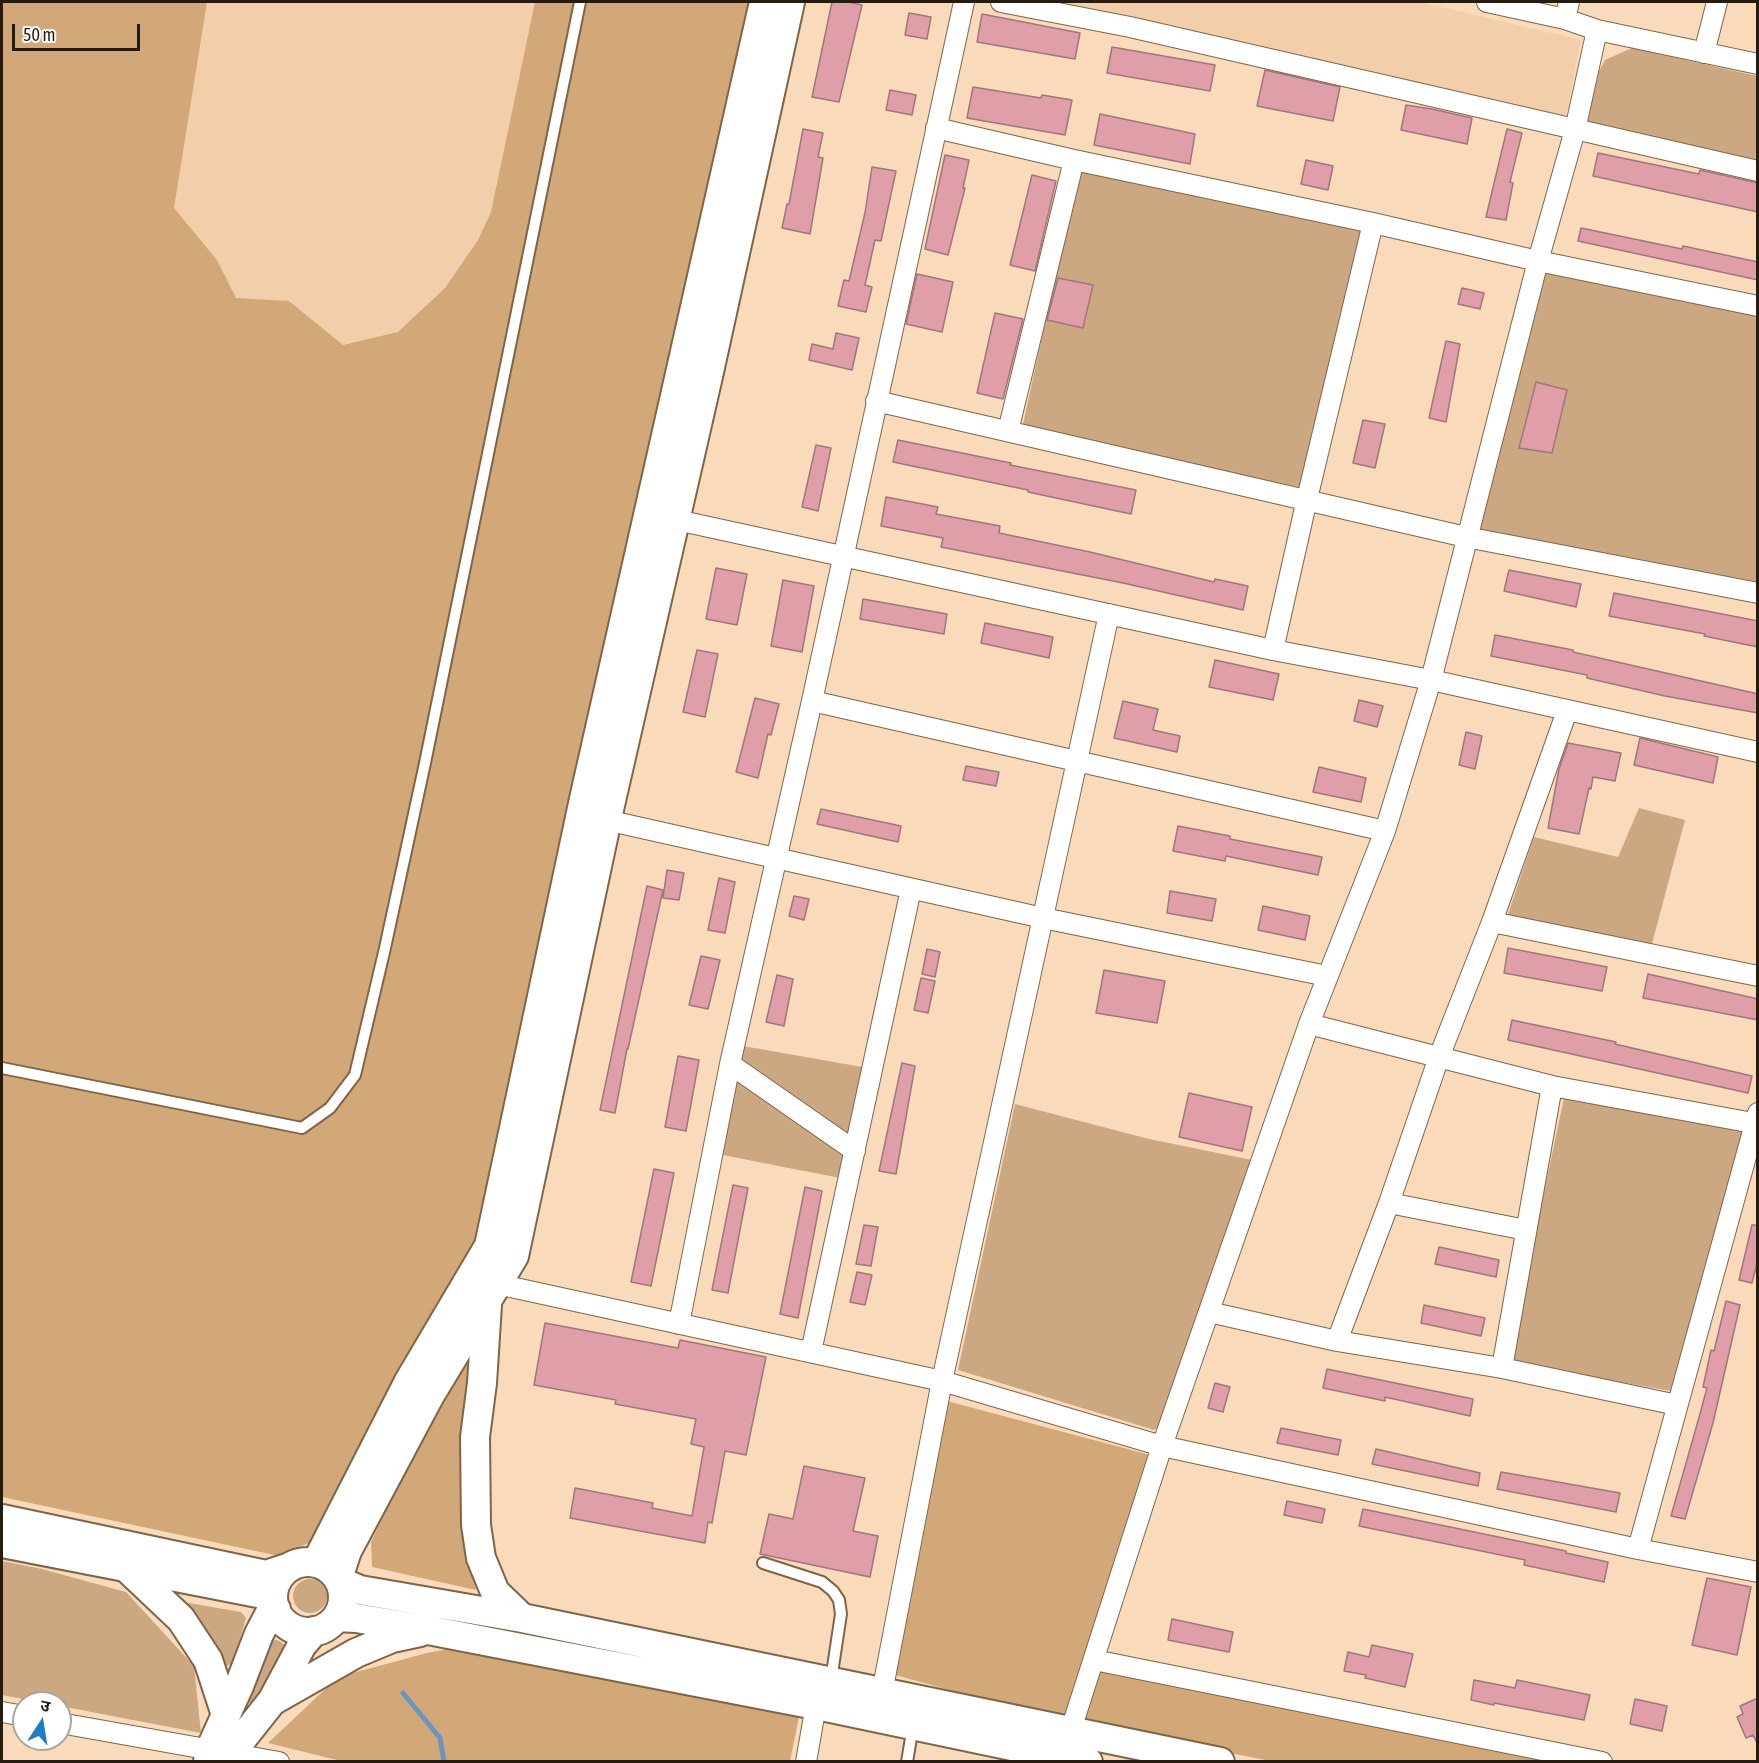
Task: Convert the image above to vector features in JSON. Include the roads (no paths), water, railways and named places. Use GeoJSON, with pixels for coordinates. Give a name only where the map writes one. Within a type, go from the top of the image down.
{"type":"FeatureCollection","features":[{"type":"Feature","properties":{"kind":"street"},"geometry":{"type":"LineString","coordinates":[[321,1572],[408,1383],[486,1286],[514,1256],[606,820],[661,517],[764,2]]}},
{"type":"Feature","properties":{"kind":"street"},"geometry":{"type":"LineString","coordinates":[[522,1618],[495,1592],[480,1558],[476,1525],[476,1437],[482,1383],[489,1246],[582,811],[661,517],[709,372],[790,2]]}},
{"type":"Feature","properties":{"kind":"street"},"geometry":{"type":"LineString","coordinates":[[679,1324],[730,1064],[812,701],[964,2]]}},
{"type":"Feature","properties":{"kind":"street"},"geometry":{"type":"LineString","coordinates":[[1001,2],[1130,27],[1758,171]]}},
{"type":"Feature","properties":{"kind":"street"},"geometry":{"type":"LineString","coordinates":[[1487,2],[1567,10],[1597,30],[1758,64]]}},
{"type":"Feature","properties":{"kind":"street"},"geometry":{"type":"LineString","coordinates":[[1704,53],[1717,2]]}},
{"type":"Feature","properties":{"kind":"street"},"geometry":{"type":"LineString","coordinates":[[1074,1750],[1094,1660],[1162,1446],[1309,1024],[1385,831],[1431,680],[1538,261],[1575,130],[1597,30]]}},
{"type":"Feature","properties":{"kind":"street"},"geometry":{"type":"LineString","coordinates":[[936,128],[1538,261],[1758,306]]}},
{"type":"Feature","properties":{"kind":"street"},"geometry":{"type":"LineString","coordinates":[[1008,431],[1074,160]]}},
{"type":"Feature","properties":{"kind":"street"},"geometry":{"type":"LineString","coordinates":[[1273,650],[1306,499],[1373,223]]}},
{"type":"Feature","properties":{"kind":"street"},"geometry":{"type":"LineString","coordinates":[[876,401],[1466,537],[1758,593]]}},
{"type":"Feature","properties":{"kind":"street"},"geometry":{"type":"LineString","coordinates":[[661,517],[1273,650],[1431,680],[1758,752]]}},
{"type":"Feature","properties":{"kind":"street"},"geometry":{"type":"LineString","coordinates":[[880,1705],[942,1381],[1109,614]]}},
{"type":"Feature","properties":{"kind":"street"},"geometry":{"type":"LineString","coordinates":[[812,701],[1385,831]]}},
{"type":"Feature","properties":{"kind":"street"},"geometry":{"type":"LineString","coordinates":[[1337,1341],[1389,1203],[1439,1057],[1492,922],[1567,711]]}},
{"type":"Feature","properties":{"kind":"street"},"geometry":{"type":"LineString","coordinates":[[606,820],[1043,918],[1327,976]]}},
{"type":"Feature","properties":{"kind":"street"},"geometry":{"type":"LineString","coordinates":[[811,1352],[911,889]]}},
{"type":"Feature","properties":{"kind":"street"},"geometry":{"type":"LineString","coordinates":[[1492,922],[1758,976]]}},
{"type":"Feature","properties":{"kind":"street"},"geometry":{"type":"LineString","coordinates":[[1309,1024],[1552,1086],[1755,1118],[1638,1549]]}},
{"type":"Feature","properties":{"kind":"street"},"geometry":{"type":"LineString","coordinates":[[730,1064],[855,1151]]}},
{"type":"Feature","properties":{"kind":"street"},"geometry":{"type":"LineString","coordinates":[[1502,1368],[1552,1086]]}},
{"type":"Feature","properties":{"kind":"street"},"geometry":{"type":"LineString","coordinates":[[1389,1203],[1526,1230]]}},
{"type":"Feature","properties":{"kind":"street"},"geometry":{"type":"LineString","coordinates":[[486,1286],[679,1324],[942,1381],[1162,1446],[1638,1549],[1758,1572]]}},
{"type":"Feature","properties":{"kind":"street"},"geometry":{"type":"LineString","coordinates":[[1209,1312],[1337,1341],[1502,1368],[1677,1406]]}},
{"type":"Feature","properties":{"kind":"street"},"geometry":{"type":"LineString","coordinates":[[2,1519],[266,1575],[321,1572],[360,1590],[522,1618],[824,1698]]}},
{"type":"Feature","properties":{"kind":"street"},"geometry":{"type":"LineString","coordinates":[[2,1543],[126,1567],[274,1602],[287,1624],[295,1629],[356,1618],[824,1698],[880,1705],[1074,1750]]}},
{"type":"Feature","properties":{"kind":"street"},"geometry":{"type":"LineString","coordinates":[[126,1567],[181,1619],[208,1660],[226,1715]]}},
{"type":"Feature","properties":{"kind":"street"},"geometry":{"type":"LineString","coordinates":[[219,1757],[226,1715],[270,1613],[274,1602],[275,1585],[281,1575],[321,1572]]}},
{"type":"Feature","properties":{"kind":"street"},"geometry":{"type":"LineString","coordinates":[[219,1757],[272,1701],[302,1645],[325,1624],[343,1598],[321,1572]]}},
{"type":"Feature","properties":{"kind":"street"},"geometry":{"type":"LineString","coordinates":[[272,1701],[356,1653],[393,1638],[428,1630]]}},
{"type":"Feature","properties":{"kind":"street"},"geometry":{"type":"LineString","coordinates":[[1094,1660],[1602,1761]]}},
{"type":"Feature","properties":{"kind":"street"},"geometry":{"type":"LineString","coordinates":[[806,1761],[824,1698]]}},
{"type":"Feature","properties":{"kind":"street"},"geometry":{"type":"LineString","coordinates":[[880,1705],[914,1725],[1074,1750],[1220,1761]]}},
{"type":"Feature","properties":{"kind":"street"},"geometry":{"type":"LineString","coordinates":[[72,1726],[219,1757],[279,1761]]}},
{"type":"Feature","properties":{"kind":"lane"},"geometry":{"type":"LineString","coordinates":[[2,1068],[302,1128],[330,1108],[355,1076],[422,775],[580,2]]}},
{"type":"Feature","properties":{"kind":"lane"},"geometry":{"type":"LineString","coordinates":[[763,1563],[822,1582],[833,1591],[839,1600],[842,1614],[824,1698]]}},
{"type":"Feature","properties":{"kind":"lane"},"geometry":{"type":"LineString","coordinates":[[907,1761],[914,1725]]}},
{"type":"Feature","properties":{"kind":"waterway"},"geometry":{"type":"LineString","coordinates":[[403,1693],[440,1738],[444,1762]]}}]}
